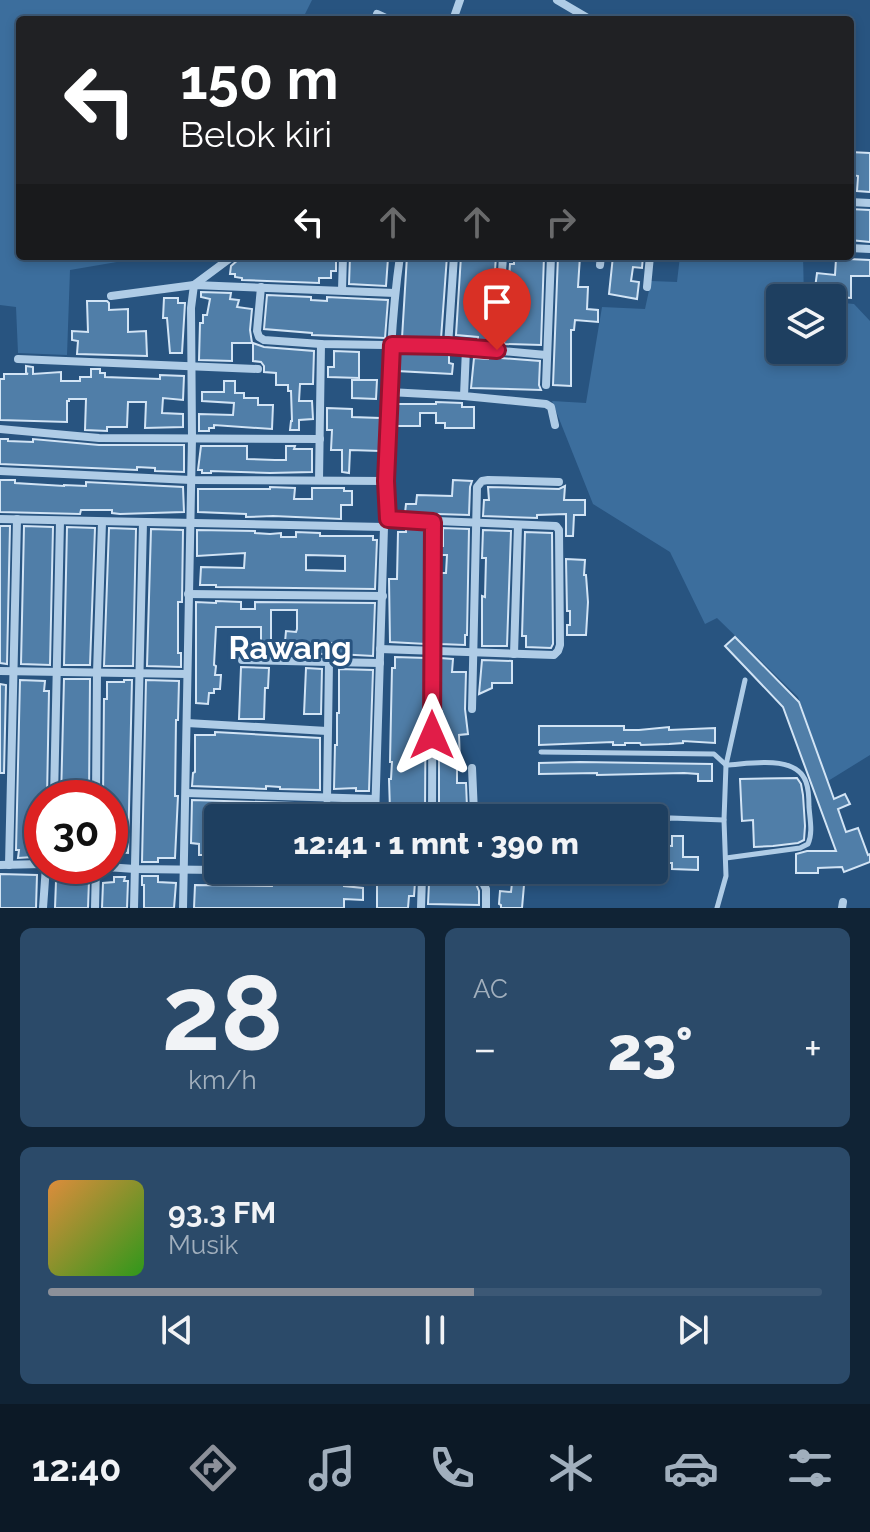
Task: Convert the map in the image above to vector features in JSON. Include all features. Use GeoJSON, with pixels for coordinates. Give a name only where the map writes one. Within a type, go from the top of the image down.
{"type":"FeatureCollection","features":[{"type":"Feature","properties":{"kind":"street"},"geometry":{"type":"LineString","coordinates":[[559,1],[584,16]]}},
{"type":"Feature","properties":{"kind":"street"},"geometry":{"type":"LineString","coordinates":[[377,14],[381,16]]}},
{"type":"Feature","properties":{"kind":"street"},"geometry":{"type":"LineString","coordinates":[[183,908],[192,438],[191,308],[194,285],[228,260]]}},
{"type":"Feature","properties":{"kind":"street"},"geometry":{"type":"LineString","coordinates":[[342,290],[343,260]]}},
{"type":"Feature","properties":{"kind":"street"},"geometry":{"type":"LineString","coordinates":[[375,804],[389,392],[399,260]]}},
{"type":"Feature","properties":{"kind":"street"},"geometry":{"type":"LineString","coordinates":[[448,346],[454,260]]}},
{"type":"Feature","properties":{"kind":"street"},"geometry":{"type":"LineString","coordinates":[[497,350],[503,260]]}},
{"type":"Feature","properties":{"kind":"street"},"geometry":{"type":"LineString","coordinates":[[546,385],[551,260]]}},
{"type":"Feature","properties":{"kind":"street"},"geometry":{"type":"LineString","coordinates":[[647,287],[650,260]]}},
{"type":"Feature","properties":{"kind":"street"},"geometry":{"type":"LineString","coordinates":[[111,296],[194,285],[395,293]]}},
{"type":"Feature","properties":{"kind":"street"},"geometry":{"type":"LineString","coordinates":[[261,287],[257,331],[259,337],[272,341],[448,346],[546,355]]}},
{"type":"Feature","properties":{"kind":"street"},"geometry":{"type":"LineString","coordinates":[[319,480],[321,344]]}},
{"type":"Feature","properties":{"kind":"street"},"geometry":{"type":"LineString","coordinates":[[464,396],[466,349]]}},
{"type":"Feature","properties":{"kind":"street"},"geometry":{"type":"LineString","coordinates":[[18,359],[258,369]]}},
{"type":"Feature","properties":{"kind":"street"},"geometry":{"type":"LineString","coordinates":[[389,392],[546,404],[551,407],[555,425]]}},
{"type":"Feature","properties":{"kind":"street"},"geometry":{"type":"LineString","coordinates":[[0,429],[99,438],[320,439]]}},
{"type":"Feature","properties":{"kind":"street"},"geometry":{"type":"LineString","coordinates":[[0,471],[191,480],[386,481]]}},
{"type":"Feature","properties":{"kind":"street"},"geometry":{"type":"LineString","coordinates":[[472,709],[477,487],[482,481],[559,482]]}},
{"type":"Feature","properties":{"kind":"street"},"geometry":{"type":"LineString","coordinates":[[0,519],[433,522],[556,526],[559,530],[560,645],[554,655],[380,649]]}},
{"type":"Feature","properties":{"kind":"street"},"geometry":{"type":"LineString","coordinates":[[5,865],[17,519]]}},
{"type":"Feature","properties":{"kind":"street"},"geometry":{"type":"LineString","coordinates":[[54,780],[60,521]]}},
{"type":"Feature","properties":{"kind":"street"},"geometry":{"type":"LineString","coordinates":[[96,780],[102,522]]}},
{"type":"Feature","properties":{"kind":"street"},"geometry":{"type":"LineString","coordinates":[[134,908],[143,522]]}},
{"type":"Feature","properties":{"kind":"street"},"geometry":{"type":"LineString","coordinates":[[432,804],[433,522]]}},
{"type":"Feature","properties":{"kind":"street"},"geometry":{"type":"LineString","coordinates":[[514,654],[518,525]]}},
{"type":"Feature","properties":{"kind":"street"},"geometry":{"type":"LineString","coordinates":[[188,594],[383,596]]}},
{"type":"Feature","properties":{"kind":"street"},"geometry":{"type":"LineString","coordinates":[[242,660],[380,663]]}},
{"type":"Feature","properties":{"kind":"street"},"geometry":{"type":"LineString","coordinates":[[327,799],[329,662]]}},
{"type":"Feature","properties":{"kind":"street"},"geometry":{"type":"LineString","coordinates":[[0,671],[187,674]]}},
{"type":"Feature","properties":{"kind":"street"},"geometry":{"type":"LineString","coordinates":[[187,723],[327,731]]}},
{"type":"Feature","properties":{"kind":"street"},"geometry":{"type":"LineString","coordinates":[[472,768],[474,804]]}},
{"type":"Feature","properties":{"kind":"street"},"geometry":{"type":"LineString","coordinates":[[186,793],[375,799]]}},
{"type":"Feature","properties":{"kind":"street"},"geometry":{"type":"LineString","coordinates":[[128,868],[204,870]]}},
{"type":"Feature","properties":{"kind":"street"},"geometry":{"type":"LineString","coordinates":[[43,908],[44,884]]}},
{"type":"Feature","properties":{"kind":"street"},"geometry":{"type":"LineString","coordinates":[[95,884],[95,908]]}},
{"type":"Feature","properties":{"kind":"street"},"geometry":{"type":"LineString","coordinates":[[421,908],[422,884]]}},
{"type":"Feature","properties":{"kind":"street"},"geometry":{"type":"LineString","coordinates":[[484,884],[486,908]]}},
{"type":"Feature","properties":{"kind":"lane"},"geometry":{"type":"LineString","coordinates":[[717,908],[726,876],[726,765],[745,680]]}},
{"type":"Feature","properties":{"kind":"lane"},"geometry":{"type":"LineString","coordinates":[[541,752],[714,754],[726,765],[782,763],[801,772],[808,791],[812,837],[808,844],[800,848],[726,858]]}},
{"type":"Feature","properties":{"kind":"lane"},"geometry":{"type":"LineString","coordinates":[[668,819],[724,820]]}},
{"type":"Feature","properties":{"kind":"shaded area"},"geometry":{"type":"Polygon","coordinates":[[[0,0],[312,0],[304,16],[16,16],[16,260],[129,260],[70,270],[67,355],[18,353],[16,307],[0,305],[0,0]]]}},
{"type":"Feature","properties":{"kind":"shaded area"},"geometry":{"type":"Polygon","coordinates":[[[680,260],[803,260],[804,284],[766,284],[766,364],[846,364],[846,303],[854,304],[870,321],[870,755],[828,781],[798,697],[717,618],[705,624],[670,552],[593,504],[552,401],[586,403],[602,307],[645,309],[651,281],[677,282],[680,260]]]}},
{"type":"Feature","properties":{"kind":"building"},"geometry":{"type":"Polygon","coordinates":[[[854,152],[870,153],[870,192],[857,191],[858,176],[854,175],[854,152]]]}},
{"type":"Feature","properties":{"kind":"building"},"geometry":{"type":"Polygon","coordinates":[[[854,209],[870,210],[870,242],[854,240],[854,209]]]}},
{"type":"Feature","properties":{"kind":"building"},"geometry":{"type":"Polygon","coordinates":[[[238,260],[336,260],[336,271],[331,271],[331,278],[319,278],[319,283],[242,280],[230,274],[231,266],[238,260]]]}},
{"type":"Feature","properties":{"kind":"building"},"geometry":{"type":"Polygon","coordinates":[[[350,260],[388,260],[386,286],[349,284],[350,260]]]}},
{"type":"Feature","properties":{"kind":"building"},"geometry":{"type":"Polygon","coordinates":[[[407,260],[447,260],[441,339],[402,338],[407,260]]]}},
{"type":"Feature","properties":{"kind":"building"},"geometry":{"type":"Polygon","coordinates":[[[461,260],[496,260],[490,343],[478,342],[478,337],[456,335],[461,260]]]}},
{"type":"Feature","properties":{"kind":"building"},"geometry":{"type":"Polygon","coordinates":[[[514,260],[544,260],[541,345],[504,344],[510,264],[514,264],[514,260]]]}},
{"type":"Feature","properties":{"kind":"building"},"geometry":{"type":"Polygon","coordinates":[[[558,260],[580,260],[578,287],[588,287],[587,309],[598,310],[598,322],[575,320],[574,330],[571,330],[571,386],[553,385],[558,260]]]}},
{"type":"Feature","properties":{"kind":"building"},"geometry":{"type":"Polygon","coordinates":[[[613,260],[643,260],[642,268],[633,267],[631,281],[639,282],[637,299],[609,294],[613,260]]]}},
{"type":"Feature","properties":{"kind":"building"},"geometry":{"type":"Polygon","coordinates":[[[836,260],[870,260],[870,276],[851,276],[851,298],[846,298],[846,284],[816,284],[817,273],[835,275],[836,260]]]}},
{"type":"Feature","properties":{"kind":"building"},"geometry":{"type":"Polygon","coordinates":[[[201,292],[231,293],[230,299],[239,300],[237,307],[252,309],[252,343],[232,343],[232,361],[199,360],[200,323],[203,323],[203,315],[207,315],[210,299],[201,297],[201,292]]]}},
{"type":"Feature","properties":{"kind":"building"},"geometry":{"type":"Polygon","coordinates":[[[267,295],[327,301],[327,297],[388,300],[385,338],[312,335],[264,329],[267,295]]]}},
{"type":"Feature","properties":{"kind":"building"},"geometry":{"type":"Polygon","coordinates":[[[164,298],[178,298],[178,303],[185,303],[182,353],[170,353],[167,318],[163,318],[164,298]]]}},
{"type":"Feature","properties":{"kind":"building"},"geometry":{"type":"Polygon","coordinates":[[[87,301],[107,301],[109,310],[128,309],[128,332],[146,331],[147,356],[77,354],[78,341],[72,340],[72,331],[88,332],[87,301]]]}},
{"type":"Feature","properties":{"kind":"building"},"geometry":{"type":"Polygon","coordinates":[[[253,343],[264,347],[314,351],[313,384],[300,384],[299,401],[312,401],[313,419],[299,420],[299,430],[290,430],[291,391],[288,391],[288,385],[276,385],[276,373],[264,372],[261,362],[253,361],[253,343]]]}},
{"type":"Feature","properties":{"kind":"building"},"geometry":{"type":"Polygon","coordinates":[[[334,351],[359,352],[359,378],[328,377],[328,367],[334,367],[334,351]]]}},
{"type":"Feature","properties":{"kind":"building"},"geometry":{"type":"Polygon","coordinates":[[[398,353],[449,353],[449,363],[453,364],[452,374],[397,371],[398,353]]]}},
{"type":"Feature","properties":{"kind":"building"},"geometry":{"type":"Polygon","coordinates":[[[474,358],[540,361],[541,390],[471,388],[474,358]]]}},
{"type":"Feature","properties":{"kind":"building"},"geometry":{"type":"Polygon","coordinates":[[[26,366],[33,367],[33,374],[61,372],[61,381],[80,381],[80,377],[91,377],[91,369],[100,369],[105,377],[160,379],[160,375],[184,376],[183,400],[163,398],[162,413],[183,414],[183,427],[145,428],[146,402],[128,402],[127,427],[107,427],[107,431],[85,430],[86,399],[67,401],[67,422],[0,420],[0,379],[4,379],[4,374],[28,374],[26,366]]]}},
{"type":"Feature","properties":{"kind":"building"},"geometry":{"type":"Polygon","coordinates":[[[352,380],[377,380],[376,399],[352,398],[352,380]]]}},
{"type":"Feature","properties":{"kind":"building"},"geometry":{"type":"Polygon","coordinates":[[[224,381],[235,381],[235,393],[244,393],[244,398],[258,398],[258,405],[273,405],[272,429],[214,425],[209,431],[199,431],[199,414],[233,415],[234,403],[202,401],[202,392],[224,392],[224,381]]]}},
{"type":"Feature","properties":{"kind":"building"},"geometry":{"type":"Polygon","coordinates":[[[462,403],[462,407],[474,407],[474,428],[445,428],[445,423],[436,423],[436,413],[420,413],[420,426],[397,426],[396,404],[462,403]]]}},
{"type":"Feature","properties":{"kind":"building"},"geometry":{"type":"Polygon","coordinates":[[[327,408],[352,409],[352,417],[380,418],[380,451],[350,450],[349,473],[342,472],[342,450],[331,450],[332,430],[327,430],[327,408]]]}},
{"type":"Feature","properties":{"kind":"building"},"geometry":{"type":"Polygon","coordinates":[[[0,439],[99,445],[184,445],[184,472],[137,467],[137,470],[0,464],[0,439]]]}},
{"type":"Feature","properties":{"kind":"building"},"geometry":{"type":"Polygon","coordinates":[[[201,446],[247,446],[247,459],[275,460],[286,460],[286,446],[312,449],[312,472],[202,473],[198,470],[201,446]]]}},
{"type":"Feature","properties":{"kind":"building"},"geometry":{"type":"Polygon","coordinates":[[[0,480],[64,486],[86,486],[86,482],[183,487],[184,512],[0,512],[0,480]]]}},
{"type":"Feature","properties":{"kind":"building"},"geometry":{"type":"Polygon","coordinates":[[[453,480],[472,481],[469,515],[405,513],[406,504],[416,504],[417,495],[452,496],[453,480]]]}},
{"type":"Feature","properties":{"kind":"building"},"geometry":{"type":"Polygon","coordinates":[[[565,486],[564,500],[585,500],[585,515],[574,515],[573,536],[566,536],[566,514],[537,515],[537,518],[483,516],[484,500],[489,500],[488,487],[559,489],[565,486]]]}},
{"type":"Feature","properties":{"kind":"building"},"geometry":{"type":"Polygon","coordinates":[[[295,488],[294,499],[312,499],[312,488],[344,488],[344,491],[352,491],[352,505],[341,505],[341,519],[246,517],[246,514],[198,512],[198,489],[295,488]]]}},
{"type":"Feature","properties":{"kind":"building"},"geometry":{"type":"Polygon","coordinates":[[[0,526],[10,526],[7,664],[0,663],[0,526]]]}},
{"type":"Feature","properties":{"kind":"building"},"geometry":{"type":"Polygon","coordinates":[[[24,526],[53,527],[50,665],[21,664],[24,526]]]}},
{"type":"Feature","properties":{"kind":"building"},"geometry":{"type":"Polygon","coordinates":[[[67,527],[95,528],[90,665],[64,665],[67,527]]]}},
{"type":"Feature","properties":{"kind":"building"},"geometry":{"type":"Polygon","coordinates":[[[406,527],[426,528],[426,644],[390,642],[389,579],[397,579],[398,532],[406,532],[406,527]]]}},
{"type":"Feature","properties":{"kind":"building"},"geometry":{"type":"Polygon","coordinates":[[[109,528],[136,529],[133,666],[104,666],[109,528]]]}},
{"type":"Feature","properties":{"kind":"building"},"geometry":{"type":"Polygon","coordinates":[[[443,528],[469,529],[465,645],[440,644],[440,573],[446,573],[447,555],[440,555],[443,528]]]}},
{"type":"Feature","properties":{"kind":"building"},"geometry":{"type":"Polygon","coordinates":[[[151,529],[183,530],[182,602],[178,602],[181,667],[147,666],[151,529]]]}},
{"type":"Feature","properties":{"kind":"building"},"geometry":{"type":"Polygon","coordinates":[[[197,530],[281,533],[281,537],[296,537],[296,532],[320,533],[320,536],[373,536],[373,540],[377,540],[375,589],[200,585],[201,567],[244,568],[245,553],[197,556],[197,530]],[[306,555],[306,570],[345,571],[345,556],[306,555]]]}},
{"type":"Feature","properties":{"kind":"building"},"geometry":{"type":"Polygon","coordinates":[[[483,530],[511,531],[507,646],[482,646],[486,558],[482,558],[483,530]]]}},
{"type":"Feature","properties":{"kind":"building"},"geometry":{"type":"Polygon","coordinates":[[[525,532],[552,533],[551,648],[526,647],[526,636],[522,636],[525,532]]]}},
{"type":"Feature","properties":{"kind":"building"},"geometry":{"type":"Polygon","coordinates":[[[566,559],[585,560],[588,602],[586,635],[567,635],[570,611],[567,611],[566,559]]]}},
{"type":"Feature","properties":{"kind":"building"},"geometry":{"type":"Polygon","coordinates":[[[196,602],[241,602],[241,609],[255,609],[255,602],[375,603],[373,656],[337,654],[337,643],[326,643],[326,654],[284,653],[286,631],[296,632],[297,629],[297,610],[271,610],[271,654],[261,653],[261,627],[216,627],[214,665],[215,675],[221,675],[220,689],[209,693],[208,704],[196,703],[196,602]]]}},
{"type":"Feature","properties":{"kind":"building"},"geometry":{"type":"Polygon","coordinates":[[[735,637],[799,702],[834,799],[845,794],[850,804],[838,809],[846,832],[858,828],[870,854],[870,862],[844,872],[842,867],[818,868],[818,873],[796,873],[796,854],[836,851],[783,707],[725,646],[735,637]]]}},
{"type":"Feature","properties":{"kind":"building"},"geometry":{"type":"Polygon","coordinates":[[[395,657],[426,658],[425,804],[390,804],[392,668],[395,668],[395,657]]]}},
{"type":"Feature","properties":{"kind":"building"},"geometry":{"type":"Polygon","coordinates":[[[440,658],[453,659],[452,672],[466,672],[468,734],[459,735],[457,783],[466,783],[467,804],[439,804],[439,727],[442,727],[442,711],[439,711],[440,658]]]}},
{"type":"Feature","properties":{"kind":"building"},"geometry":{"type":"Polygon","coordinates":[[[482,660],[512,661],[512,683],[492,683],[492,688],[479,694],[482,660]]]}},
{"type":"Feature","properties":{"kind":"building"},"geometry":{"type":"Polygon","coordinates":[[[241,667],[269,668],[264,719],[239,719],[241,667]]]}},
{"type":"Feature","properties":{"kind":"building"},"geometry":{"type":"Polygon","coordinates":[[[306,668],[322,669],[321,714],[304,714],[306,668]]]}},
{"type":"Feature","properties":{"kind":"building"},"geometry":{"type":"Polygon","coordinates":[[[339,669],[373,670],[369,791],[334,789],[339,669]]]}},
{"type":"Feature","properties":{"kind":"building"},"geometry":{"type":"Polygon","coordinates":[[[64,679],[90,679],[89,780],[61,780],[64,679]]]}},
{"type":"Feature","properties":{"kind":"building"},"geometry":{"type":"Polygon","coordinates":[[[20,680],[45,681],[44,691],[49,691],[47,780],[24,780],[24,858],[18,858],[19,850],[16,850],[20,680]]]}},
{"type":"Feature","properties":{"kind":"building"},"geometry":{"type":"Polygon","coordinates":[[[132,680],[128,853],[128,780],[103,780],[107,682],[132,680]]]}},
{"type":"Feature","properties":{"kind":"building"},"geometry":{"type":"Polygon","coordinates":[[[146,680],[179,681],[175,858],[158,858],[158,862],[142,862],[146,680]]]}},
{"type":"Feature","properties":{"kind":"building"},"geometry":{"type":"Polygon","coordinates":[[[0,684],[6,685],[4,773],[0,773],[0,684]]]}},
{"type":"Feature","properties":{"kind":"building"},"geometry":{"type":"Polygon","coordinates":[[[539,726],[624,726],[624,730],[715,728],[715,743],[539,745],[539,726]]]}},
{"type":"Feature","properties":{"kind":"building"},"geometry":{"type":"Polygon","coordinates":[[[215,732],[320,738],[320,790],[192,786],[195,735],[215,735],[215,732]]]}},
{"type":"Feature","properties":{"kind":"building"},"geometry":{"type":"Polygon","coordinates":[[[539,763],[712,764],[712,781],[698,781],[698,774],[684,773],[539,774],[539,763]]]}},
{"type":"Feature","properties":{"kind":"building"},"geometry":{"type":"Polygon","coordinates":[[[797,778],[803,795],[804,840],[754,847],[753,820],[742,821],[740,779],[797,778]]]}},
{"type":"Feature","properties":{"kind":"building"},"geometry":{"type":"Polygon","coordinates":[[[192,800],[294,803],[204,804],[204,855],[199,855],[199,844],[191,843],[192,800]]]}},
{"type":"Feature","properties":{"kind":"building"},"geometry":{"type":"Polygon","coordinates":[[[672,836],[683,836],[683,857],[698,857],[698,870],[672,869],[672,863],[668,863],[668,846],[672,846],[672,836]]]}},
{"type":"Feature","properties":{"kind":"building"},"geometry":{"type":"Polygon","coordinates":[[[0,874],[24,875],[24,884],[37,884],[36,908],[0,908],[0,874]]]}},
{"type":"Feature","properties":{"kind":"building"},"geometry":{"type":"Polygon","coordinates":[[[142,876],[158,876],[158,882],[176,883],[174,908],[144,908],[142,876]]]}},
{"type":"Feature","properties":{"kind":"building"},"geometry":{"type":"Polygon","coordinates":[[[56,884],[89,884],[88,908],[55,908],[56,884]]]}},
{"type":"Feature","properties":{"kind":"building"},"geometry":{"type":"Polygon","coordinates":[[[103,884],[128,884],[127,908],[102,908],[103,884]]]}},
{"type":"Feature","properties":{"kind":"building"},"geometry":{"type":"Polygon","coordinates":[[[344,884],[363,888],[363,900],[344,899],[344,908],[194,908],[195,885],[344,884]]]}},
{"type":"Feature","properties":{"kind":"building"},"geometry":{"type":"Polygon","coordinates":[[[377,884],[415,884],[414,896],[409,896],[408,908],[377,908],[377,884]]]}},
{"type":"Feature","properties":{"kind":"building"},"geometry":{"type":"Polygon","coordinates":[[[429,884],[476,884],[479,891],[479,905],[428,904],[429,884]]]}},
{"type":"Feature","properties":{"kind":"building"},"geometry":{"type":"Polygon","coordinates":[[[512,884],[524,885],[522,908],[501,908],[500,891],[511,892],[512,884]]]}},
{"type":"Feature","properties":{"kind":"district","name":"Rawang"},"geometry":{"type":"Point","coordinates":[290,647]}},
{"type":"Feature","properties":{"kind":"route"},"geometry":{"type":"LineString","coordinates":[[432,735],[433,522],[388,519],[386,481],[392,345],[497,350]]}}]}
